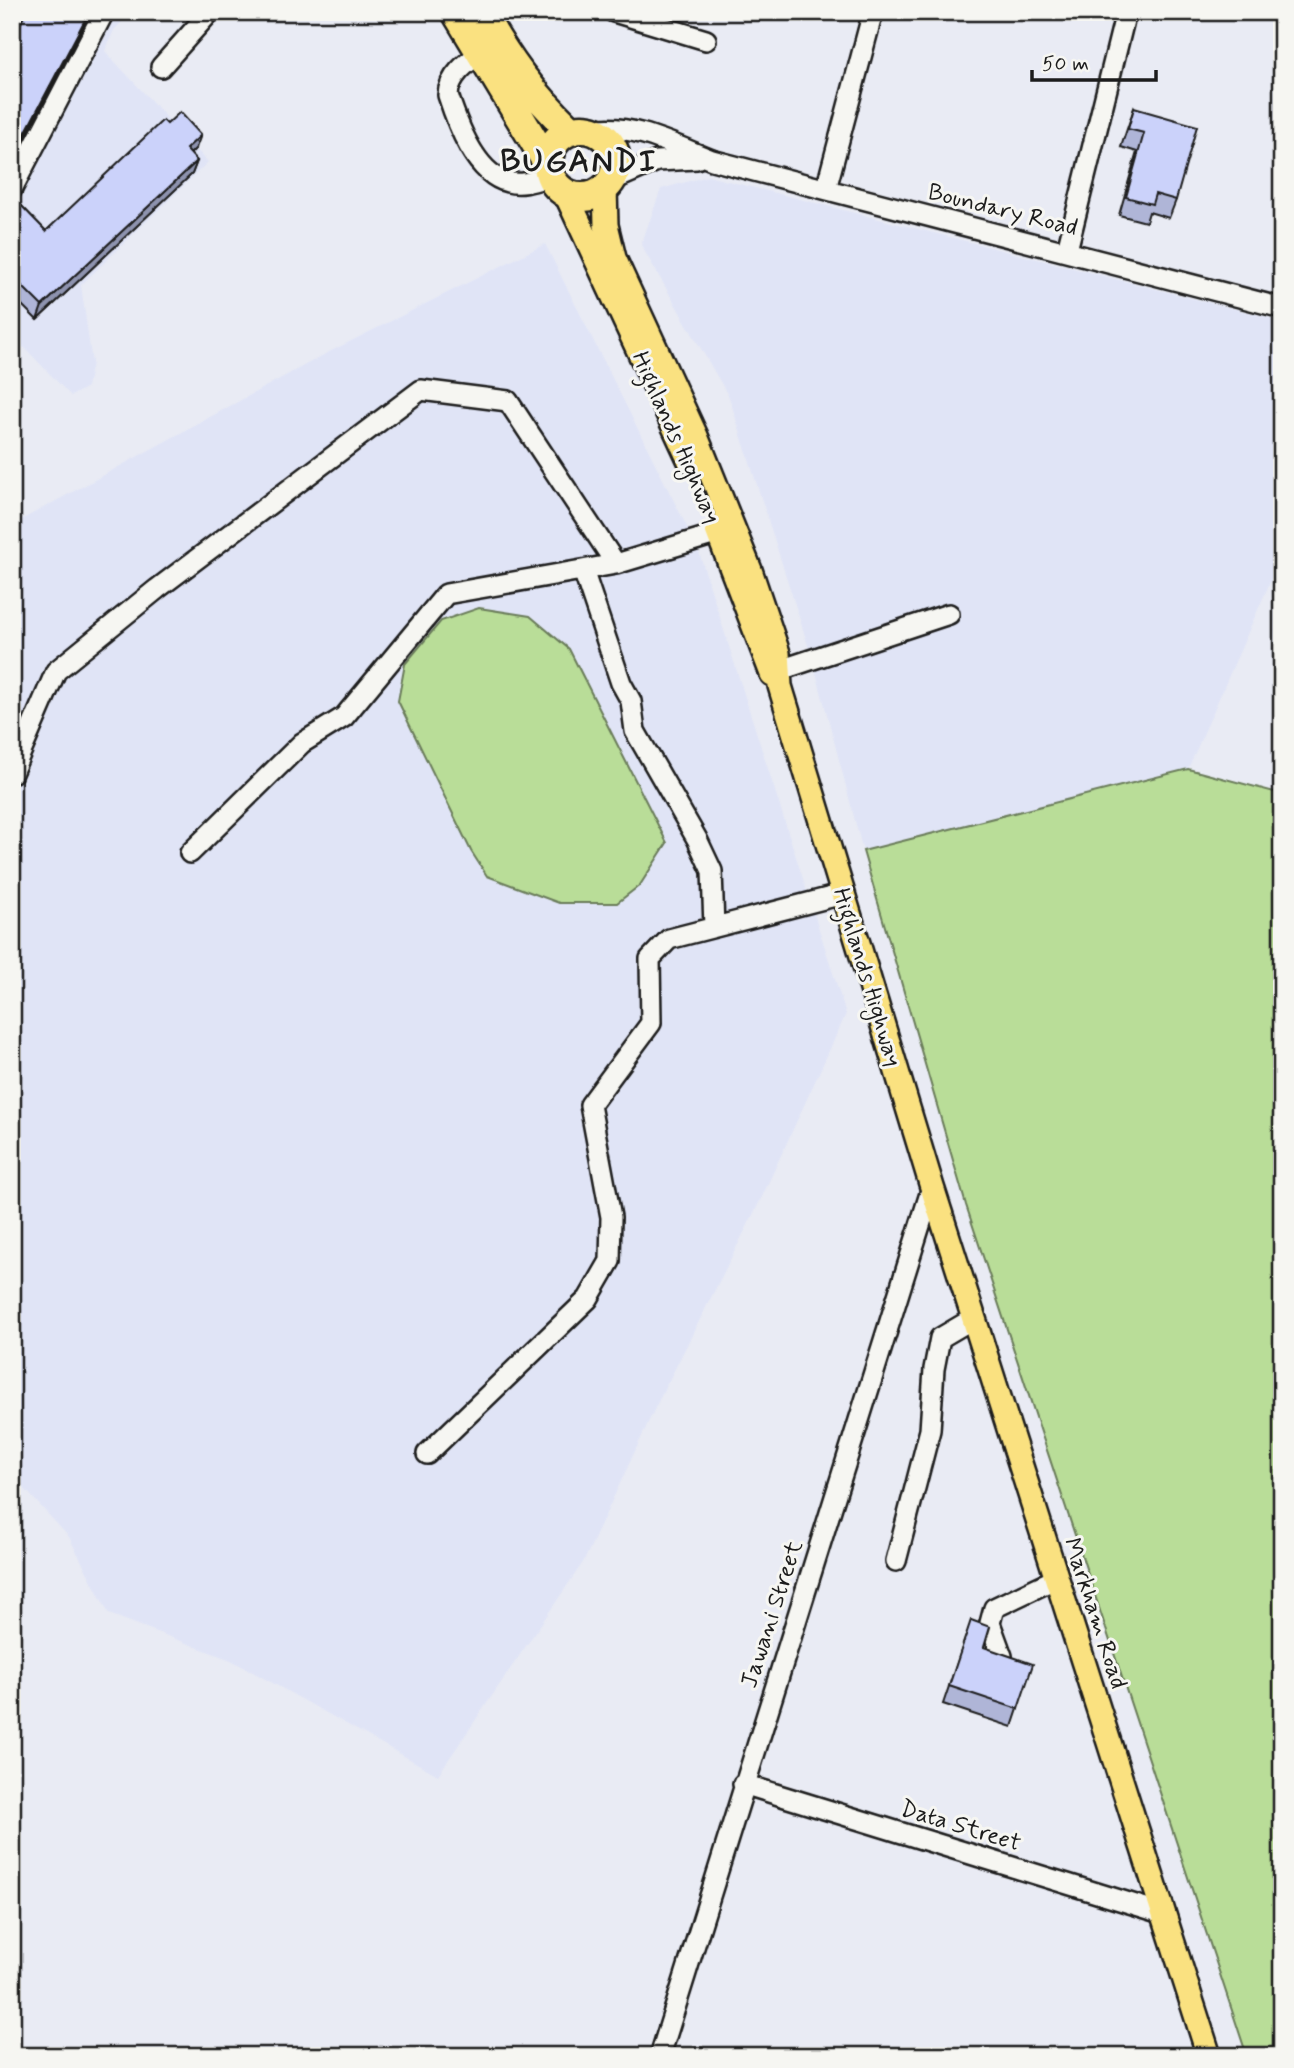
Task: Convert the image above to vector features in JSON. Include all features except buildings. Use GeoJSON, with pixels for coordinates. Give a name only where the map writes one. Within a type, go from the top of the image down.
{"type":"FeatureCollection","features":[{"type":"Feature","properties":{"kind":"highway"},"geometry":{"type":"LineString","coordinates":[[456,12],[555,177],[589,196],[608,185],[616,158],[612,146],[582,130],[537,99],[519,76],[481,12]]}},
{"type":"Feature","properties":{"kind":"highway"},"geometry":{"type":"LineString","coordinates":[[555,177],[554,144],[582,130]]}},
{"type":"Feature","properties":{"kind":"main road","name":"Highlands Highway"},"geometry":{"type":"LineString","coordinates":[[555,177],[677,433],[719,533],[759,645],[780,678]]}},
{"type":"Feature","properties":{"kind":"main road","name":"Highlands Highway"},"geometry":{"type":"LineString","coordinates":[[608,185],[606,225],[614,258],[696,436],[750,570],[773,636],[780,678],[932,1187]]}},
{"type":"Feature","properties":{"kind":"main road","name":"Markham Road"},"geometry":{"type":"LineString","coordinates":[[932,1187],[1209,2056]]}},
{"type":"Feature","properties":{"kind":"street"},"geometry":{"type":"LineString","coordinates":[[12,189],[104,12]]}},
{"type":"Feature","properties":{"kind":"street"},"geometry":{"type":"LineString","coordinates":[[160,67],[210,12]]}},
{"type":"Feature","properties":{"kind":"street"},"geometry":{"type":"LineString","coordinates":[[614,12],[706,40]]}},
{"type":"Feature","properties":{"kind":"street"},"geometry":{"type":"LineString","coordinates":[[826,189],[873,12]]}},
{"type":"Feature","properties":{"kind":"street"},"geometry":{"type":"LineString","coordinates":[[1067,250],[1126,12]]}},
{"type":"Feature","properties":{"kind":"street"},"geometry":{"type":"LineString","coordinates":[[481,53],[457,74],[448,94],[482,166],[505,182],[555,177]]}},
{"type":"Feature","properties":{"kind":"street"},"geometry":{"type":"LineString","coordinates":[[582,130],[608,127],[635,132],[712,160]]}},
{"type":"Feature","properties":{"kind":"street"},"geometry":{"type":"LineString","coordinates":[[608,185],[664,159],[712,160]]}},
{"type":"Feature","properties":{"kind":"street","name":"Boundary Road"},"geometry":{"type":"LineString","coordinates":[[712,160],[1282,307]]}},
{"type":"Feature","properties":{"kind":"street"},"geometry":{"type":"LineString","coordinates":[[12,773],[56,671],[157,589],[421,390],[508,401],[616,564]]}},
{"type":"Feature","properties":{"kind":"street"},"geometry":{"type":"LineString","coordinates":[[190,853],[302,743],[344,717],[446,594],[616,564],[719,533]]}},
{"type":"Feature","properties":{"kind":"street"},"geometry":{"type":"LineString","coordinates":[[583,570],[621,683],[631,701],[635,731],[697,839],[712,871],[714,927]]}},
{"type":"Feature","properties":{"kind":"street"},"geometry":{"type":"LineString","coordinates":[[780,678],[949,614]]}},
{"type":"Feature","properties":{"kind":"street"},"geometry":{"type":"LineString","coordinates":[[427,1454],[588,1299],[610,1261],[611,1217],[590,1105],[651,1023],[650,960],[669,939],[844,894]]}},
{"type":"Feature","properties":{"kind":"street","name":"Jawani Street"},"geometry":{"type":"LineString","coordinates":[[660,2056],[932,1187]]}},
{"type":"Feature","properties":{"kind":"street"},"geometry":{"type":"LineString","coordinates":[[897,1561],[930,1430],[934,1369],[940,1338],[974,1318]]}},
{"type":"Feature","properties":{"kind":"street"},"geometry":{"type":"LineString","coordinates":[[1002,1656],[990,1623],[994,1608],[1057,1578]]}},
{"type":"Feature","properties":{"kind":"street","name":"Data Street"},"geometry":{"type":"LineString","coordinates":[[743,1784],[1165,1914]]}},
{"type":"Feature","properties":{"kind":"shaded area"},"geometry":{"type":"Polygon","coordinates":[[[18,12],[132,12],[114,30],[105,51],[208,162],[81,285],[92,363],[87,387],[71,396],[25,348],[12,340],[12,24],[18,12]]]}},
{"type":"Feature","properties":{"kind":"shaded area"},"geometry":{"type":"Polygon","coordinates":[[[708,176],[1282,321],[1282,555],[1188,769],[863,851],[813,661],[729,397],[641,245],[661,189],[708,176]]]}},
{"type":"Feature","properties":{"kind":"shaded area"},"geometry":{"type":"Polygon","coordinates":[[[545,244],[698,549],[846,1014],[760,1201],[655,1408],[584,1561],[438,1775],[231,1660],[109,1614],[69,1537],[12,1475],[12,525],[329,352],[545,244]]]}},
{"type":"Feature","properties":{"kind":"green space"},"geometry":{"type":"Polygon","coordinates":[[[479,608],[530,616],[569,649],[667,843],[640,885],[617,903],[559,903],[487,876],[471,851],[398,701],[405,664],[441,621],[479,608]]]}},
{"type":"Feature","properties":{"kind":"green space"},"geometry":{"type":"Polygon","coordinates":[[[1188,769],[1282,794],[1282,2056],[1247,2056],[966,1205],[863,851],[1188,769]]]}},
{"type":"Feature","properties":{"kind":"district","name":"BUGANDI"},"geometry":{"type":"Point","coordinates":[579,160]}}]}
